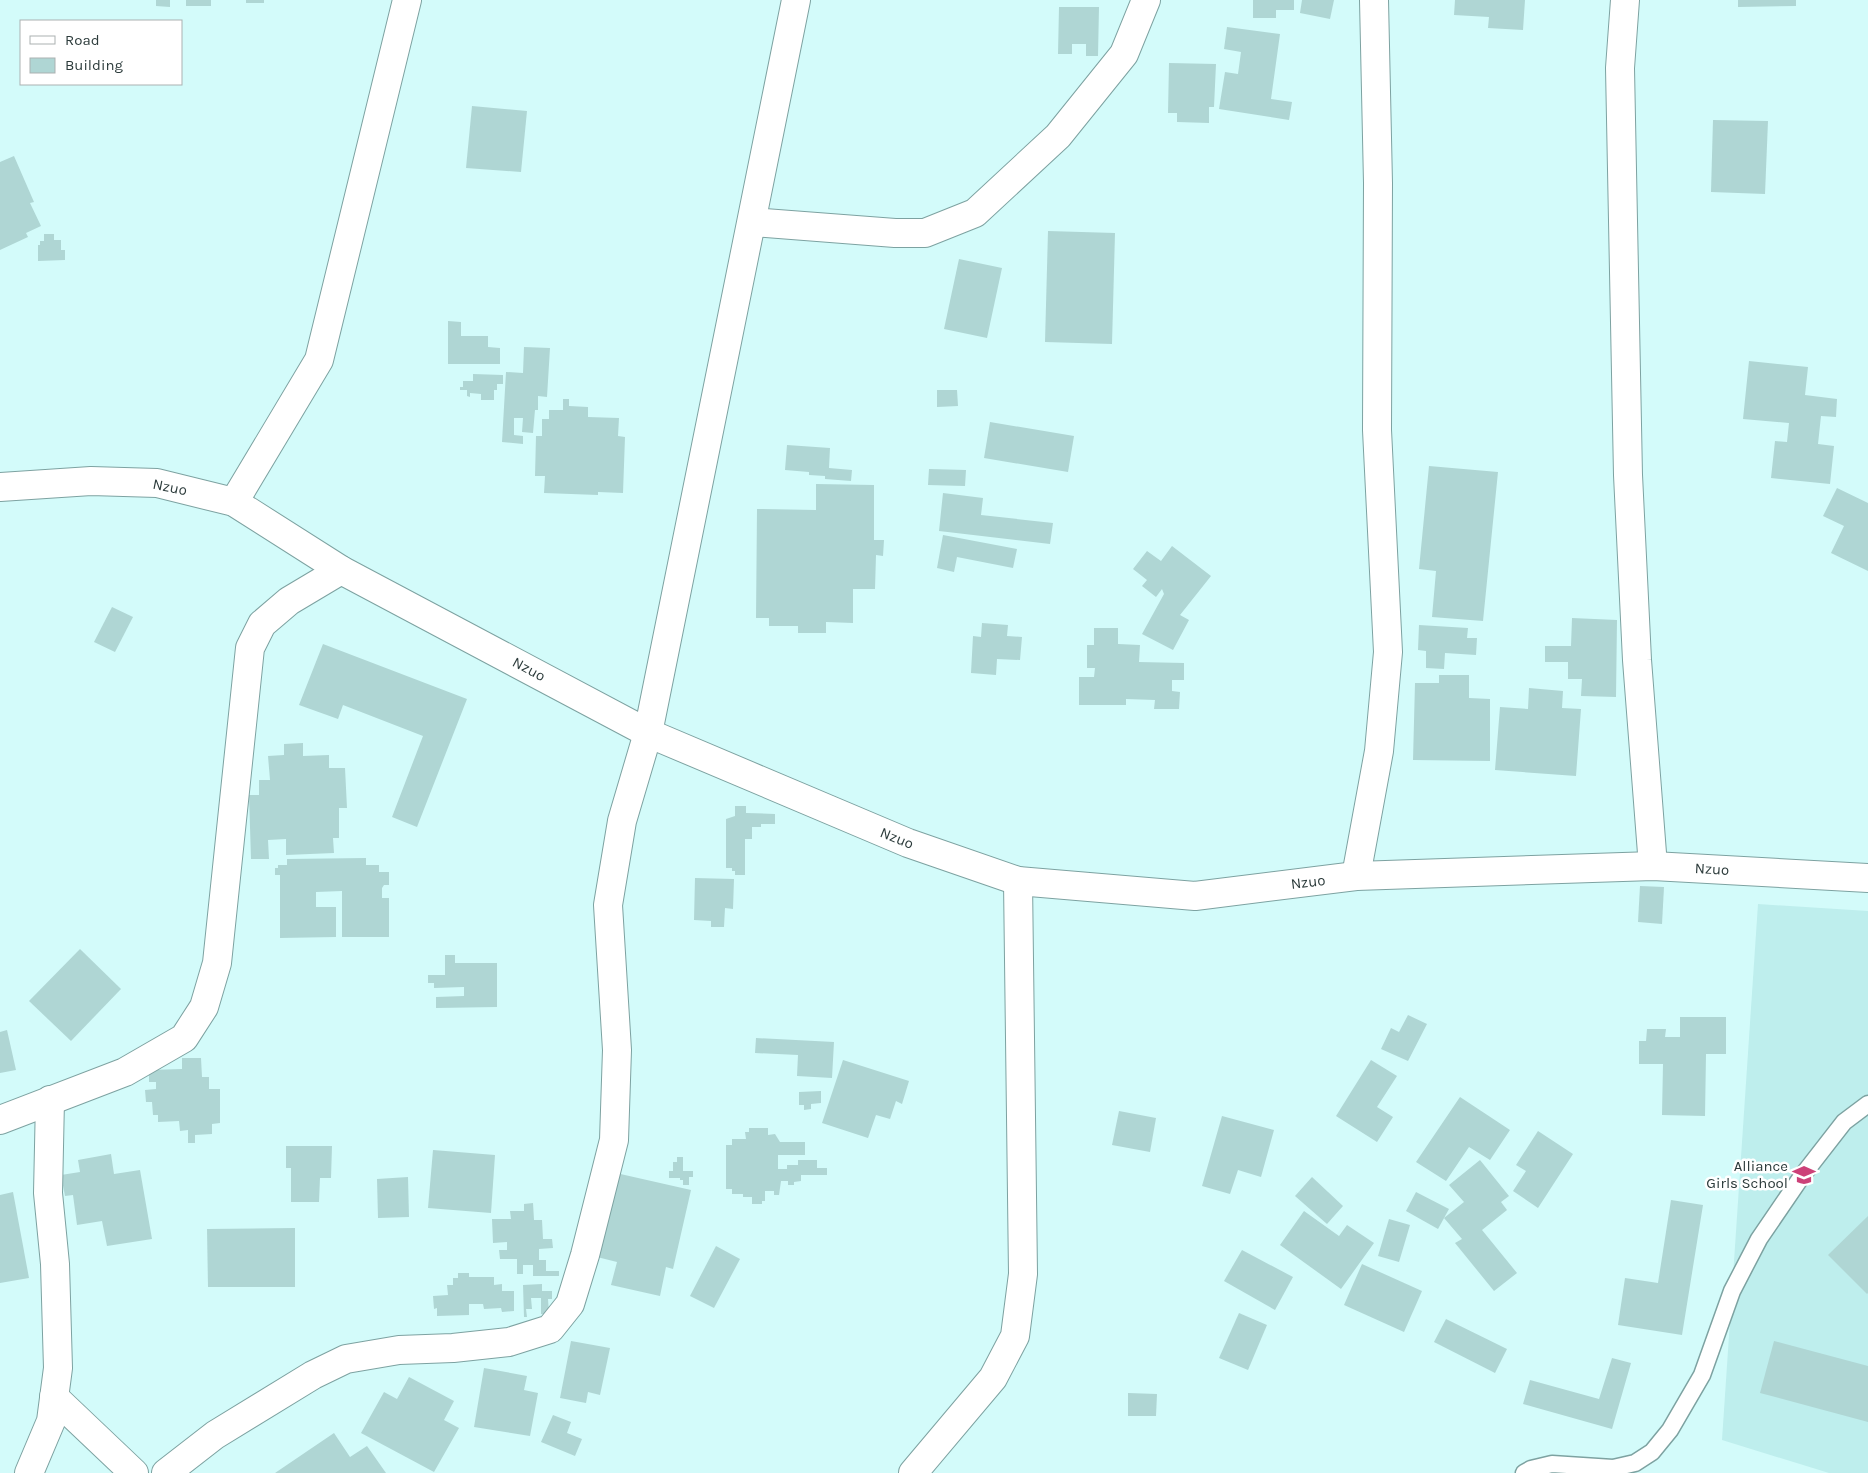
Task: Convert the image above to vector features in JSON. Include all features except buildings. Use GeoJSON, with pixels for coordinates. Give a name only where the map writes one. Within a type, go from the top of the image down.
{"type":"FeatureCollection","features":[{"type":"Feature","properties":{"kind":"street"},"geometry":{"type":"LineString","coordinates":[[234,502],[319,360],[407,0]]}},
{"type":"Feature","properties":{"kind":"street"},"geometry":{"type":"LineString","coordinates":[[166,1473],[215,1435],[313,1375],[346,1359],[399,1350],[453,1348],[509,1342],[550,1329],[570,1304],[585,1255],[614,1140],[617,1050],[608,906],[622,820],[648,732],[796,0]]}},
{"type":"Feature","properties":{"kind":"street"},"geometry":{"type":"LineString","coordinates":[[752,222],[895,233],[925,233],[975,213],[1058,136],[1124,54],[1146,0]]}},
{"type":"Feature","properties":{"kind":"street"},"geometry":{"type":"LineString","coordinates":[[1356,876],[1379,751],[1388,652],[1377,430],[1378,183],[1374,0]]}},
{"type":"Feature","properties":{"kind":"street"},"geometry":{"type":"LineString","coordinates":[[1625,0],[1620,68],[1628,475],[1637,660],[1653,866]]}},
{"type":"Feature","properties":{"kind":"street","name":"Nzuo"},"geometry":{"type":"LineString","coordinates":[[0,487],[91,481],[157,482],[234,502],[341,570],[648,732],[908,843],[1018,881],[1195,896],[1356,876],[1653,866],[1868,878]]}},
{"type":"Feature","properties":{"kind":"street"},"geometry":{"type":"LineString","coordinates":[[0,1120],[125,1072],[184,1038],[204,1007],[217,963],[250,648],[262,624],[289,602],[341,570]]}},
{"type":"Feature","properties":{"kind":"street"},"geometry":{"type":"LineString","coordinates":[[913,1473],[993,1378],[1015,1336],[1023,1274],[1018,881]]}},
{"type":"Feature","properties":{"kind":"street"},"geometry":{"type":"LineString","coordinates":[[30,1473],[50,1421],[58,1368],[55,1264],[48,1193],[50,1100]]}},
{"type":"Feature","properties":{"kind":"street"},"geometry":{"type":"LineString","coordinates":[[54,1397],[134,1473]]}},
{"type":"Feature","properties":{"kind":"lane"},"geometry":{"type":"LineString","coordinates":[[1524,1473],[1531,1469],[1552,1464],[1613,1468],[1635,1463],[1652,1452],[1670,1430],[1702,1374],[1732,1291],[1759,1239],[1802,1176],[1844,1122],[1868,1104]]}},
{"type":"Feature","properties":{"kind":"shaded area","name":"Alliance Girls School"},"geometry":{"type":"Polygon","coordinates":[[[1758,904],[1868,911],[1868,1473],[1829,1473],[1722,1440],[1758,904]]]}},
{"type":"Feature","properties":{"kind":"place","name":"Alliance Girls School"},"geometry":{"type":"Point","coordinates":[1804,1175]}}]}
